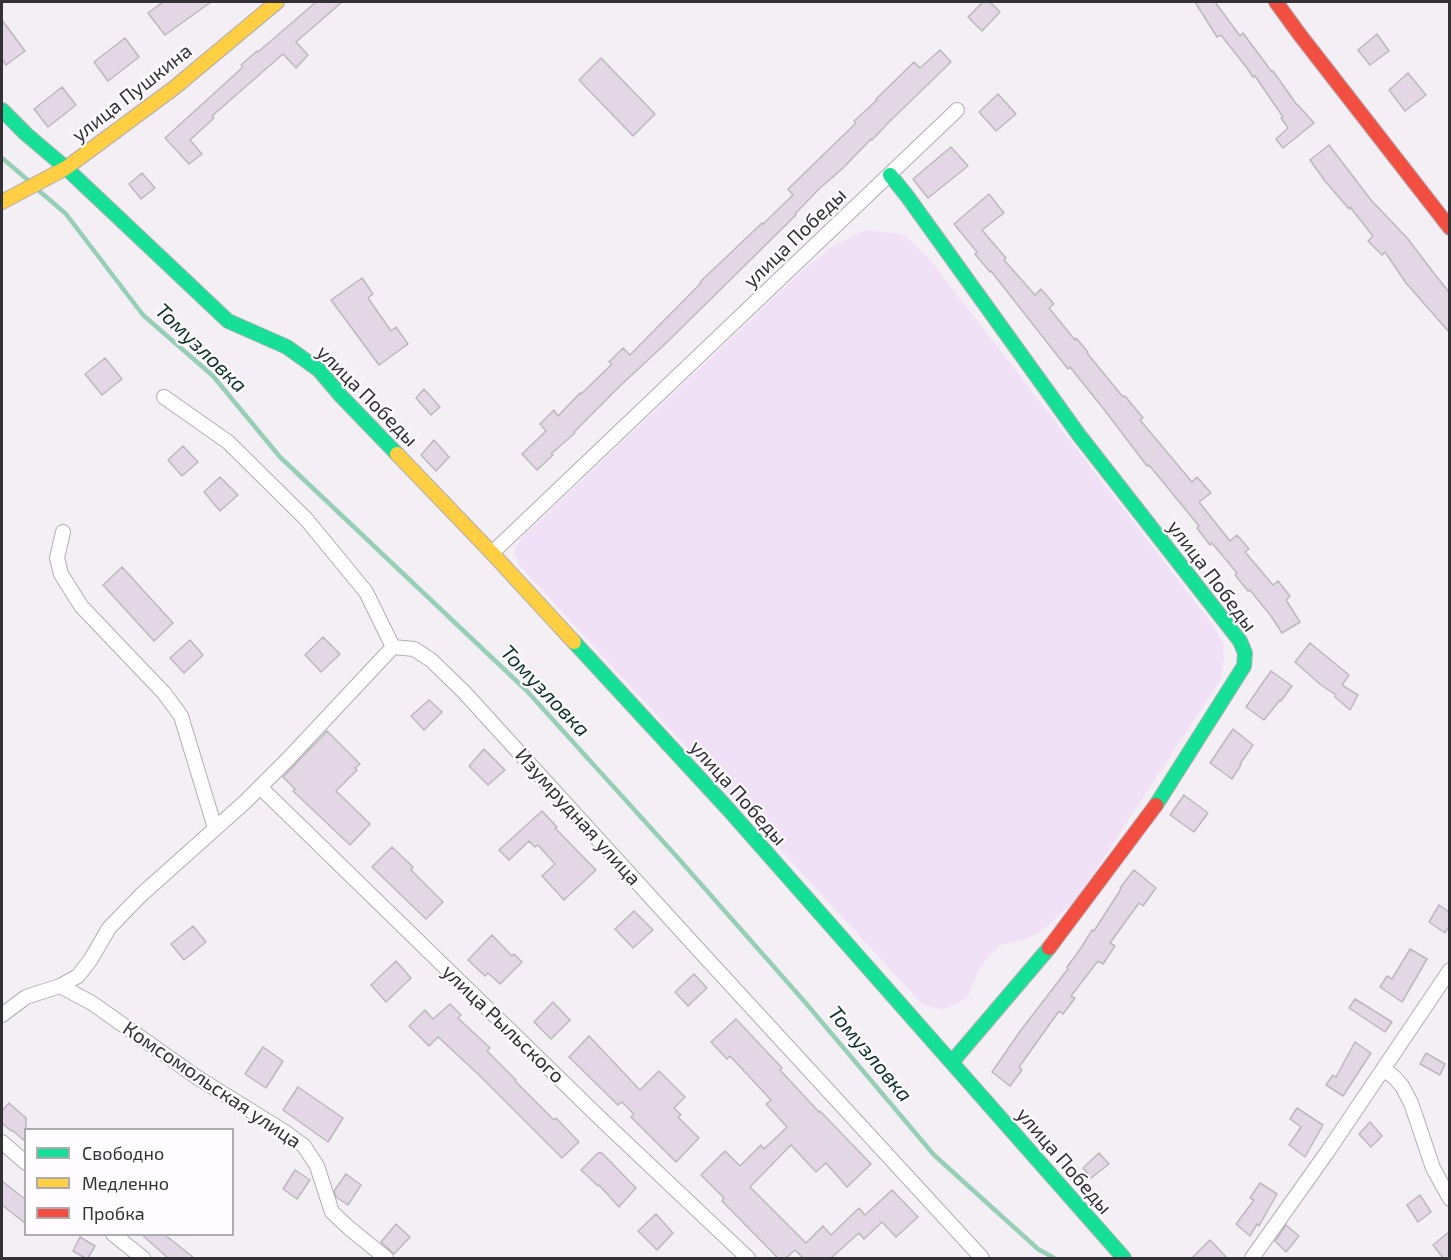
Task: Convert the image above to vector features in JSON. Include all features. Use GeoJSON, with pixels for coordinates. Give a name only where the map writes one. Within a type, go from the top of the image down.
{"type":"FeatureCollection","features":[{"type":"Feature","properties":{"kind":"street","name":"улица Пушкина"},"geometry":{"type":"LineString","coordinates":[[5,200],[63,170],[174,88],[277,2]]}},
{"type":"Feature","properties":{"kind":"street"},"geometry":{"type":"LineString","coordinates":[[1276,2],[1449,228]]}},
{"type":"Feature","properties":{"kind":"street","name":"улица Победы"},"geometry":{"type":"LineString","coordinates":[[2,110],[63,170],[228,321],[287,347],[319,370],[341,396],[492,553],[729,810],[1124,1258]]}},
{"type":"Feature","properties":{"kind":"street","name":"улица Победы"},"geometry":{"type":"LineString","coordinates":[[492,553],[957,111]]}},
{"type":"Feature","properties":{"kind":"street","name":"улица Победы"},"geometry":{"type":"LineString","coordinates":[[890,174],[1079,435],[1240,641],[1245,654],[1244,666],[1158,802],[1058,937],[952,1062]]}},
{"type":"Feature","properties":{"kind":"street"},"geometry":{"type":"LineString","coordinates":[[2,1015],[26,997],[60,986],[78,976],[109,928],[141,895],[260,787],[393,647],[366,592],[306,519],[228,442],[164,398]]}},
{"type":"Feature","properties":{"kind":"street"},"geometry":{"type":"LineString","coordinates":[[63,532],[57,558],[61,574],[81,606],[164,693],[181,716],[215,828]]}},
{"type":"Feature","properties":{"kind":"street","name":"Изумрудная улица"},"geometry":{"type":"LineString","coordinates":[[393,647],[414,649],[431,660],[464,692],[982,1258]]}},
{"type":"Feature","properties":{"kind":"street","name":"улица Рыльского"},"geometry":{"type":"LineString","coordinates":[[260,787],[604,1122],[748,1258]]}},
{"type":"Feature","properties":{"kind":"street"},"geometry":{"type":"LineString","coordinates":[[1252,1258],[1328,1151],[1449,970]]}},
{"type":"Feature","properties":{"kind":"street","name":"Комсомольская улица"},"geometry":{"type":"LineString","coordinates":[[60,986],[92,1003],[198,1078],[304,1146],[317,1166],[332,1212],[386,1258]]}},
{"type":"Feature","properties":{"kind":"street"},"geometry":{"type":"LineString","coordinates":[[1383,1069],[1398,1081],[1411,1103],[1433,1168],[1449,1199]]}},
{"type":"Feature","properties":{"kind":"street"},"geometry":{"type":"LineString","coordinates":[[2,1142],[24,1161]]}},
{"type":"Feature","properties":{"kind":"street"},"geometry":{"type":"LineString","coordinates":[[116,1236],[143,1258]]}},
{"type":"Feature","properties":{"kind":"shaded area"},"geometry":{"type":"Polygon","coordinates":[[[866,230],[904,235],[927,256],[1214,626],[1223,643],[1221,679],[1076,900],[1039,933],[1024,940],[1000,945],[980,967],[967,998],[942,1010],[922,1004],[519,565],[514,552],[521,538],[800,273],[830,248],[866,230]]]}},
{"type":"Feature","properties":{"kind":"building"},"geometry":{"type":"Polygon","coordinates":[[[163,2],[211,2],[165,35],[148,13],[163,2]]]}},
{"type":"Feature","properties":{"kind":"building"},"geometry":{"type":"Polygon","coordinates":[[[316,2],[342,2],[296,42],[308,55],[296,68],[283,54],[212,116],[214,118],[190,140],[202,154],[189,164],[165,138],[243,67],[241,65],[316,2]]]}},
{"type":"Feature","properties":{"kind":"building"},"geometry":{"type":"Polygon","coordinates":[[[983,2],[990,2],[1000,12],[982,31],[968,17],[983,2]]]}},
{"type":"Feature","properties":{"kind":"building"},"geometry":{"type":"Polygon","coordinates":[[[1195,2],[1215,2],[1240,36],[1243,33],[1297,105],[1314,123],[1283,148],[1276,139],[1288,128],[1281,118],[1283,117],[1255,76],[1253,77],[1221,35],[1217,37],[1195,2]]]}},
{"type":"Feature","properties":{"kind":"building"},"geometry":{"type":"Polygon","coordinates":[[[2,20],[25,51],[6,65],[2,59],[2,20]]]}},
{"type":"Feature","properties":{"kind":"building"},"geometry":{"type":"Polygon","coordinates":[[[1377,34],[1389,51],[1370,65],[1358,50],[1377,34]]]}},
{"type":"Feature","properties":{"kind":"building"},"geometry":{"type":"Polygon","coordinates":[[[125,38],[139,57],[108,81],[94,62],[125,38]]]}},
{"type":"Feature","properties":{"kind":"building"},"geometry":{"type":"Polygon","coordinates":[[[940,50],[951,62],[819,189],[796,215],[537,470],[522,454],[546,431],[540,424],[554,410],[558,416],[612,364],[609,362],[623,348],[630,355],[700,282],[793,195],[788,189],[856,123],[854,121],[876,99],[914,62],[920,68],[940,50]]]}},
{"type":"Feature","properties":{"kind":"building"},"geometry":{"type":"Polygon","coordinates":[[[601,58],[655,114],[633,136],[579,80],[601,58]]]}},
{"type":"Feature","properties":{"kind":"building"},"geometry":{"type":"Polygon","coordinates":[[[1408,73],[1426,95],[1405,111],[1389,90],[1408,73]]]}},
{"type":"Feature","properties":{"kind":"building"},"geometry":{"type":"Polygon","coordinates":[[[62,87],[76,105],[48,127],[34,109],[62,87]]]}},
{"type":"Feature","properties":{"kind":"building"},"geometry":{"type":"Polygon","coordinates":[[[998,94],[1016,114],[996,131],[979,112],[998,94]]]}},
{"type":"Feature","properties":{"kind":"building"},"geometry":{"type":"Polygon","coordinates":[[[1329,145],[1371,200],[1408,239],[1449,292],[1449,332],[1406,283],[1385,252],[1382,255],[1368,241],[1373,236],[1325,181],[1310,160],[1329,145]]]}},
{"type":"Feature","properties":{"kind":"building"},"geometry":{"type":"Polygon","coordinates":[[[951,147],[968,166],[928,198],[913,179],[951,147]]]}},
{"type":"Feature","properties":{"kind":"building"},"geometry":{"type":"Polygon","coordinates":[[[142,173],[155,188],[141,199],[129,184],[142,173]]]}},
{"type":"Feature","properties":{"kind":"building"},"geometry":{"type":"Polygon","coordinates":[[[989,194],[1004,213],[982,230],[1006,258],[1004,260],[1035,295],[1041,289],[1054,304],[1049,308],[1088,352],[1123,397],[1125,396],[1143,418],[1140,420],[1192,482],[1197,477],[1211,493],[1199,502],[1230,541],[1237,535],[1249,549],[1245,552],[1273,585],[1278,581],[1290,596],[1286,600],[1300,622],[1282,633],[1250,590],[1248,591],[1235,575],[1237,573],[1212,543],[1210,545],[1197,528],[1199,526],[1149,465],[1147,466],[1070,367],[1068,369],[975,254],[977,252],[954,224],[989,194]]]}},
{"type":"Feature","properties":{"kind":"building"},"geometry":{"type":"Polygon","coordinates":[[[362,278],[373,294],[368,298],[391,331],[396,327],[408,344],[379,365],[331,300],[362,278]]]}},
{"type":"Feature","properties":{"kind":"building"},"geometry":{"type":"Polygon","coordinates":[[[105,358],[122,379],[102,395],[85,374],[105,358]]]}},
{"type":"Feature","properties":{"kind":"building"},"geometry":{"type":"Polygon","coordinates":[[[424,389],[440,407],[431,415],[416,398],[424,389]]]}},
{"type":"Feature","properties":{"kind":"building"},"geometry":{"type":"Polygon","coordinates":[[[434,440],[449,457],[436,471],[421,455],[434,440]]]}},
{"type":"Feature","properties":{"kind":"building"},"geometry":{"type":"Polygon","coordinates":[[[183,446],[198,462],[182,476],[168,460],[183,446]]]}},
{"type":"Feature","properties":{"kind":"building"},"geometry":{"type":"Polygon","coordinates":[[[220,477],[238,495],[220,511],[204,492],[220,477]]]}},
{"type":"Feature","properties":{"kind":"building"},"geometry":{"type":"Polygon","coordinates":[[[122,567],[173,623],[154,641],[103,585],[122,567]]]}},
{"type":"Feature","properties":{"kind":"building"},"geometry":{"type":"Polygon","coordinates":[[[323,637],[340,654],[321,672],[305,655],[323,637]]]}},
{"type":"Feature","properties":{"kind":"building"},"geometry":{"type":"Polygon","coordinates":[[[190,640],[203,655],[184,673],[170,658],[190,640]]]}},
{"type":"Feature","properties":{"kind":"building"},"geometry":{"type":"Polygon","coordinates":[[[1310,643],[1349,675],[1342,685],[1358,695],[1350,710],[1335,697],[1336,695],[1295,662],[1310,643]]]}},
{"type":"Feature","properties":{"kind":"building"},"geometry":{"type":"Polygon","coordinates":[[[1271,671],[1292,686],[1264,720],[1246,707],[1271,671]]]}},
{"type":"Feature","properties":{"kind":"building"},"geometry":{"type":"Polygon","coordinates":[[[429,700],[442,712],[424,730],[411,716],[429,700]]]}},
{"type":"Feature","properties":{"kind":"building"},"geometry":{"type":"Polygon","coordinates":[[[1233,729],[1253,745],[1232,779],[1210,763],[1233,729]]]}},
{"type":"Feature","properties":{"kind":"building"},"geometry":{"type":"Polygon","coordinates":[[[327,731],[360,764],[336,791],[370,824],[350,845],[293,791],[295,789],[283,777],[327,731]]]}},
{"type":"Feature","properties":{"kind":"building"},"geometry":{"type":"Polygon","coordinates":[[[484,749],[505,770],[488,785],[469,766],[484,749]]]}},
{"type":"Feature","properties":{"kind":"building"},"geometry":{"type":"Polygon","coordinates":[[[1184,795],[1208,813],[1194,832],[1170,815],[1184,795]]]}},
{"type":"Feature","properties":{"kind":"building"},"geometry":{"type":"Polygon","coordinates":[[[542,811],[557,827],[555,828],[596,870],[564,900],[542,876],[555,864],[538,845],[535,847],[529,841],[509,860],[499,850],[542,811]]]}},
{"type":"Feature","properties":{"kind":"building"},"geometry":{"type":"Polygon","coordinates":[[[392,847],[443,902],[426,919],[372,867],[392,847]]]}},
{"type":"Feature","properties":{"kind":"building"},"geometry":{"type":"Polygon","coordinates":[[[1134,870],[1156,888],[1143,906],[1139,903],[1110,943],[1115,946],[1103,964],[1098,961],[1071,996],[1075,998],[1063,1014],[1059,1011],[1019,1067],[1022,1070],[1010,1086],[992,1072],[1068,969],[1067,967],[1134,870]]]}},
{"type":"Feature","properties":{"kind":"building"},"geometry":{"type":"Polygon","coordinates":[[[1439,905],[1449,912],[1449,926],[1445,933],[1429,922],[1439,905]]]}},
{"type":"Feature","properties":{"kind":"building"},"geometry":{"type":"Polygon","coordinates":[[[634,911],[653,930],[633,948],[615,929],[634,911]]]}},
{"type":"Feature","properties":{"kind":"building"},"geometry":{"type":"Polygon","coordinates":[[[193,926],[206,942],[184,960],[171,944],[193,926]]]}},
{"type":"Feature","properties":{"kind":"building"},"geometry":{"type":"Polygon","coordinates":[[[492,935],[512,956],[514,954],[522,962],[500,984],[488,973],[485,976],[468,960],[492,935]]]}},
{"type":"Feature","properties":{"kind":"building"},"geometry":{"type":"Polygon","coordinates":[[[1410,949],[1427,959],[1402,1002],[1380,987],[1387,976],[1392,979],[1410,949]]]}},
{"type":"Feature","properties":{"kind":"building"},"geometry":{"type":"Polygon","coordinates":[[[396,961],[411,978],[386,1002],[371,985],[396,961]]]}},
{"type":"Feature","properties":{"kind":"building"},"geometry":{"type":"Polygon","coordinates":[[[694,974],[707,988],[688,1006],[675,992],[694,974]]]}},
{"type":"Feature","properties":{"kind":"building"},"geometry":{"type":"Polygon","coordinates":[[[1355,999],[1392,1022],[1385,1032],[1349,1008],[1355,999]]]}},
{"type":"Feature","properties":{"kind":"building"},"geometry":{"type":"Polygon","coordinates":[[[553,1002],[570,1020],[551,1039],[534,1022],[553,1002]]]}},
{"type":"Feature","properties":{"kind":"building"},"geometry":{"type":"Polygon","coordinates":[[[450,1004],[461,1015],[458,1018],[490,1048],[487,1051],[515,1081],[579,1142],[562,1158],[438,1037],[429,1046],[409,1026],[425,1010],[433,1019],[450,1004]]]}},
{"type":"Feature","properties":{"kind":"building"},"geometry":{"type":"Polygon","coordinates":[[[736,1019],[819,1112],[871,1164],[847,1187],[826,1163],[816,1172],[791,1145],[750,1187],[806,1243],[823,1226],[831,1235],[859,1208],[865,1215],[892,1190],[918,1217],[896,1237],[882,1222],[864,1239],[859,1233],[831,1258],[803,1258],[795,1250],[786,1258],[778,1258],[722,1201],[724,1198],[701,1175],[725,1151],[740,1166],[761,1145],[764,1149],[787,1127],[766,1104],[771,1100],[730,1056],[727,1059],[711,1042],[736,1019]]]}},
{"type":"Feature","properties":{"kind":"building"},"geometry":{"type":"Polygon","coordinates":[[[589,1036],[640,1090],[659,1071],[685,1097],[674,1108],[681,1115],[678,1117],[699,1138],[676,1162],[631,1117],[634,1114],[622,1102],[618,1105],[569,1057],[589,1036]]]}},
{"type":"Feature","properties":{"kind":"building"},"geometry":{"type":"Polygon","coordinates":[[[1355,1042],[1371,1053],[1343,1096],[1326,1085],[1333,1075],[1336,1077],[1355,1042]]]}},
{"type":"Feature","properties":{"kind":"building"},"geometry":{"type":"Polygon","coordinates":[[[263,1047],[283,1061],[266,1088],[245,1074],[263,1047]]]}},
{"type":"Feature","properties":{"kind":"building"},"geometry":{"type":"Polygon","coordinates":[[[1426,1053],[1445,1064],[1440,1075],[1420,1064],[1426,1053]]]}},
{"type":"Feature","properties":{"kind":"building"},"geometry":{"type":"Polygon","coordinates":[[[298,1087],[343,1118],[328,1142],[283,1110],[298,1087]]]}},
{"type":"Feature","properties":{"kind":"building"},"geometry":{"type":"Polygon","coordinates":[[[9,1103],[26,1118],[24,1140],[2,1123],[2,1111],[9,1103]]]}},
{"type":"Feature","properties":{"kind":"building"},"geometry":{"type":"Polygon","coordinates":[[[1297,1108],[1323,1125],[1305,1157],[1289,1145],[1301,1127],[1290,1119],[1297,1108]]]}},
{"type":"Feature","properties":{"kind":"building"},"geometry":{"type":"Polygon","coordinates":[[[1370,1122],[1382,1136],[1371,1147],[1359,1134],[1370,1122]]]}},
{"type":"Feature","properties":{"kind":"building"},"geometry":{"type":"Polygon","coordinates":[[[598,1153],[602,1153],[636,1188],[619,1207],[599,1185],[581,1170],[598,1153]]]}},
{"type":"Feature","properties":{"kind":"building"},"geometry":{"type":"Polygon","coordinates":[[[1099,1153],[1109,1164],[1091,1178],[1083,1168],[1099,1153]]]}},
{"type":"Feature","properties":{"kind":"building"},"geometry":{"type":"Polygon","coordinates":[[[295,1170],[310,1180],[297,1199],[283,1189],[295,1170]]]}},
{"type":"Feature","properties":{"kind":"building"},"geometry":{"type":"Polygon","coordinates":[[[346,1174],[361,1185],[348,1205],[336,1197],[334,1191],[346,1174]]]}},
{"type":"Feature","properties":{"kind":"building"},"geometry":{"type":"Polygon","coordinates":[[[2,1181],[24,1198],[24,1222],[2,1205],[2,1181]]]}},
{"type":"Feature","properties":{"kind":"building"},"geometry":{"type":"Polygon","coordinates":[[[1260,1183],[1277,1194],[1259,1226],[1257,1224],[1250,1236],[1236,1224],[1254,1200],[1250,1198],[1260,1183]]]}},
{"type":"Feature","properties":{"kind":"building"},"geometry":{"type":"Polygon","coordinates":[[[1420,1195],[1431,1212],[1418,1222],[1407,1205],[1420,1195]]]}},
{"type":"Feature","properties":{"kind":"building"},"geometry":{"type":"Polygon","coordinates":[[[656,1214],[673,1233],[657,1250],[638,1231],[656,1214]]]}},
{"type":"Feature","properties":{"kind":"building"},"geometry":{"type":"Polygon","coordinates":[[[396,1224],[410,1237],[394,1254],[381,1242],[396,1224]]]}},
{"type":"Feature","properties":{"kind":"building"},"geometry":{"type":"Polygon","coordinates":[[[1286,1225],[1299,1236],[1286,1252],[1275,1241],[1286,1225]]]}},
{"type":"Feature","properties":{"kind":"building"},"geometry":{"type":"Polygon","coordinates":[[[1449,1232],[1449,1258],[1443,1258],[1433,1245],[1449,1232]]]}},
{"type":"Feature","properties":{"kind":"building"},"geometry":{"type":"Polygon","coordinates":[[[143,1236],[166,1236],[194,1258],[168,1258],[143,1236]]]}},
{"type":"Feature","properties":{"kind":"building"},"geometry":{"type":"Polygon","coordinates":[[[80,1237],[95,1246],[88,1258],[73,1251],[80,1237]]]}},
{"type":"Feature","properties":{"kind":"building"},"geometry":{"type":"Polygon","coordinates":[[[1210,1240],[1227,1258],[1192,1258],[1210,1240]]]}},
{"type":"Feature","properties":{"kind":"waterway","name":"Томузловка"},"geometry":{"type":"LineString","coordinates":[[2,158],[29,181]]}},
{"type":"Feature","properties":{"kind":"waterway","name":"Томузловка"},"geometry":{"type":"LineString","coordinates":[[37,189],[66,214],[143,315],[213,376],[280,457],[526,690],[804,1001],[934,1155],[1038,1249],[1054,1258]]}},
{"type":"Feature","properties":{"kind":"traffic: fast"},"geometry":{"type":"LineString","coordinates":[[2,110],[228,321],[287,347],[319,370],[397,454]]}},
{"type":"Feature","properties":{"kind":"traffic: fast"},"geometry":{"type":"LineString","coordinates":[[890,175],[1079,435],[1240,641],[1245,653],[1244,666],[1156,805]]}},
{"type":"Feature","properties":{"kind":"traffic: fast"},"geometry":{"type":"LineString","coordinates":[[574,642],[729,810],[1124,1258]]}},
{"type":"Feature","properties":{"kind":"traffic: fast"},"geometry":{"type":"LineString","coordinates":[[952,1062],[1049,948]]}},
{"type":"Feature","properties":{"kind":"traffic: slow"},"geometry":{"type":"LineString","coordinates":[[2,202],[66,168],[174,88],[277,2]]}},
{"type":"Feature","properties":{"kind":"traffic: slow"},"geometry":{"type":"LineString","coordinates":[[397,454],[574,642]]}},
{"type":"Feature","properties":{"kind":"traffic: jam"},"geometry":{"type":"LineString","coordinates":[[1276,2],[1450,228]]}},
{"type":"Feature","properties":{"kind":"traffic: jam"},"geometry":{"type":"LineString","coordinates":[[1049,948],[1156,805]]}}]}
